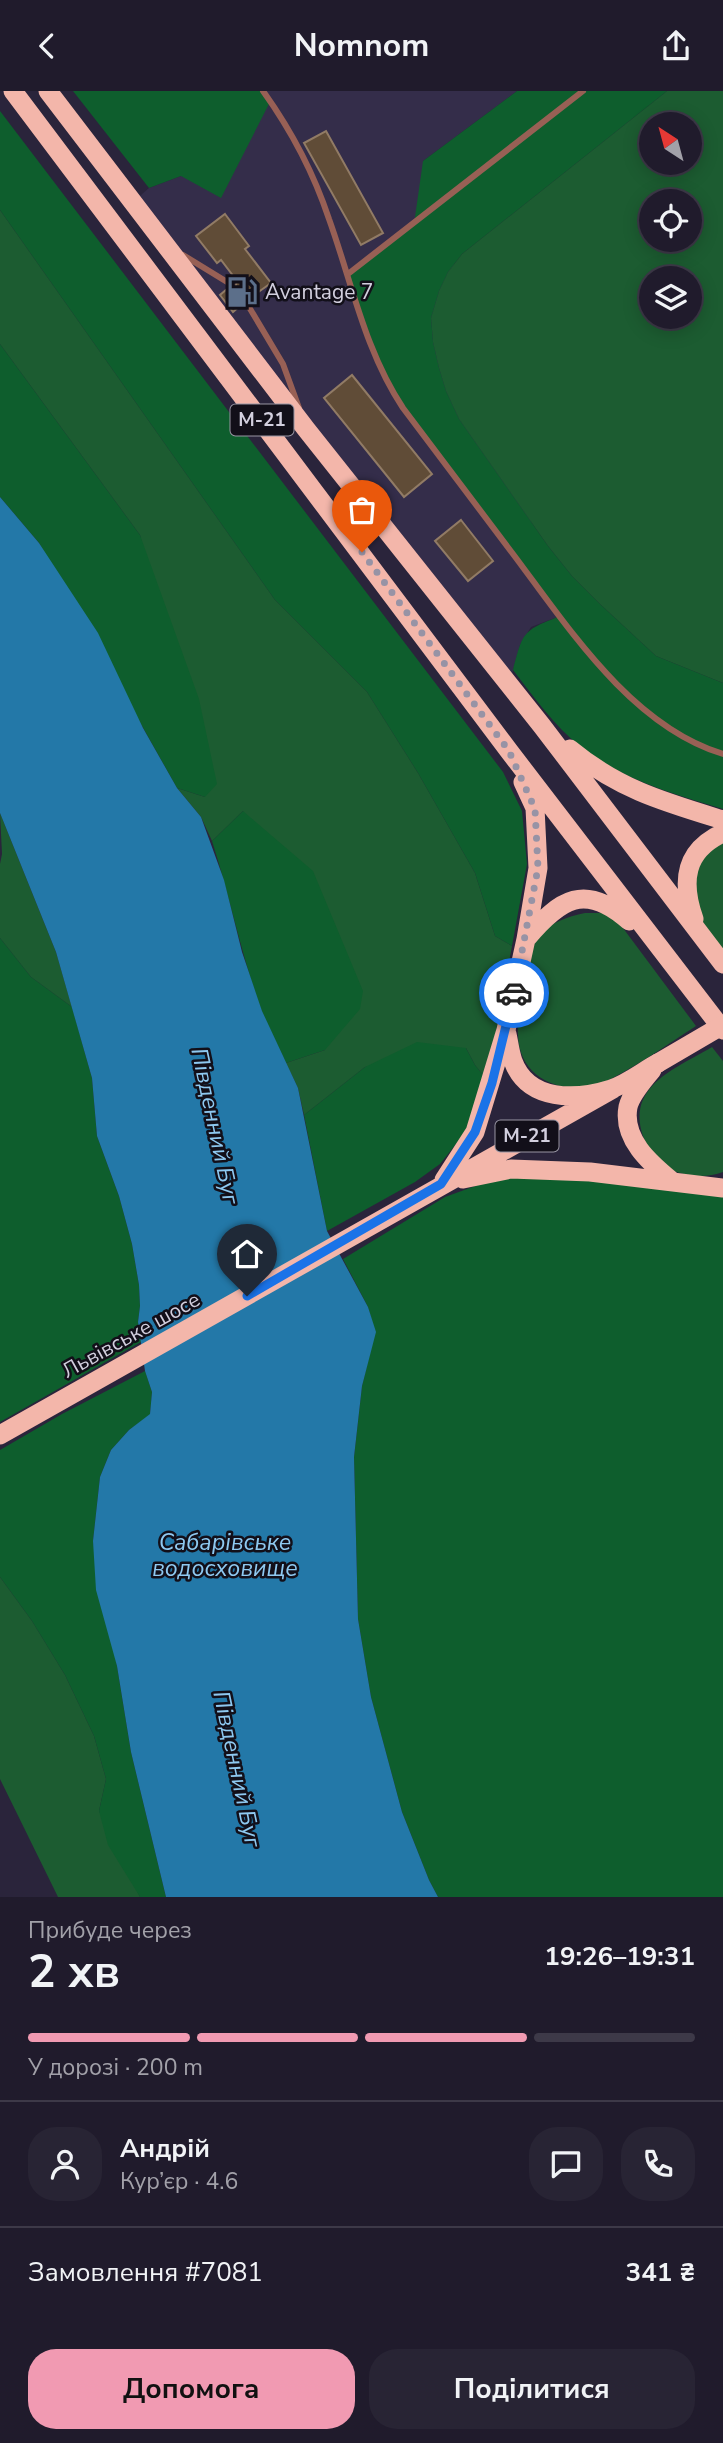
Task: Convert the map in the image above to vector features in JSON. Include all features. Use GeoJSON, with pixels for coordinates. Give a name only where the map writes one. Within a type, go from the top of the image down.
{"type":"FeatureCollection","features":[{"type":"Feature","properties":{"kind":"highway","name":"М-21"},"geometry":{"type":"LineString","coordinates":[[13,91],[509,751],[535,809],[538,868],[506,1030],[475,1132],[441,1184]]}},
{"type":"Feature","properties":{"kind":"highway","name":"М-21"},"geometry":{"type":"LineString","coordinates":[[48,91],[306,429],[542,726],[723,964]]}},
{"type":"Feature","properties":{"kind":"highway"},"geometry":{"type":"LineString","coordinates":[[542,726],[589,765],[632,790],[723,820]]}},
{"type":"Feature","properties":{"kind":"highway"},"geometry":{"type":"LineString","coordinates":[[509,751],[723,1028]]}},
{"type":"Feature","properties":{"kind":"highway"},"geometry":{"type":"LineString","coordinates":[[699,933],[688,897],[689,866],[698,851],[723,832]]}},
{"type":"Feature","properties":{"kind":"highway"},"geometry":{"type":"LineString","coordinates":[[526,939],[552,911],[574,900],[588,899],[603,901],[612,906],[661,949]]}},
{"type":"Feature","properties":{"kind":"highway","name":"М-21"},"geometry":{"type":"LineString","coordinates":[[613,1089],[723,1028]]}},
{"type":"Feature","properties":{"kind":"highway"},"geometry":{"type":"LineString","coordinates":[[506,1030],[516,1067],[527,1082],[537,1089],[571,1098],[613,1089]]}},
{"type":"Feature","properties":{"kind":"highway"},"geometry":{"type":"LineString","coordinates":[[658,1063],[628,1106],[629,1125],[636,1146],[650,1164],[672,1181]]}},
{"type":"Feature","properties":{"kind":"highway","name":"Львівське шосе"},"geometry":{"type":"LineString","coordinates":[[0,1435],[613,1089]]}},
{"type":"Feature","properties":{"kind":"highway"},"geometry":{"type":"LineString","coordinates":[[441,1184],[511,1169],[590,1172],[717,1185]]}},
{"type":"Feature","properties":{"kind":"lane"},"geometry":{"type":"LineString","coordinates":[[263,91],[288,130],[314,180],[369,340],[393,392],[600,666],[648,713],[703,748],[723,754]]}},
{"type":"Feature","properties":{"kind":"lane"},"geometry":{"type":"LineString","coordinates":[[348,274],[583,91]]}},
{"type":"Feature","properties":{"kind":"lane"},"geometry":{"type":"LineString","coordinates":[[163,242],[232,285]]}},
{"type":"Feature","properties":{"kind":"lane"},"geometry":{"type":"LineString","coordinates":[[246,302],[284,364],[306,429]]}},
{"type":"Feature","properties":{"kind":"shaded area"},"geometry":{"type":"Polygon","coordinates":[[[263,91],[517,91],[423,161],[560,616],[531,627],[520,645],[509,685],[133,202],[149,188],[181,176],[263,91]]]}},
{"type":"Feature","properties":{"kind":"green space"},"geometry":{"type":"Polygon","coordinates":[[[73,91],[263,91],[270,102],[221,198],[181,176],[149,188],[73,91]]]}},
{"type":"Feature","properties":{"kind":"green space"},"geometry":{"type":"Polygon","coordinates":[[[517,91],[667,91],[462,254],[448,272],[431,318],[439,368],[459,419],[572,576],[656,656],[723,683],[723,809],[649,785],[597,759],[562,730],[513,670],[526,634],[538,625],[560,616],[403,408],[384,375],[348,274],[414,224],[423,161],[517,91]]]}},
{"type":"Feature","properties":{"kind":"green space"},"geometry":{"type":"Polygon","coordinates":[[[667,91],[723,91],[723,683],[656,656],[572,576],[459,419],[439,368],[431,318],[448,272],[462,254],[639,113],[639,175],[702,175],[702,112],[641,112],[667,91]]]}},
{"type":"Feature","properties":{"kind":"green space"},"geometry":{"type":"Polygon","coordinates":[[[0,111],[503,772],[522,811],[527,864],[512,946],[495,936],[475,873],[418,773],[367,692],[275,600],[0,210],[0,111]]]}},
{"type":"Feature","properties":{"kind":"green space"},"geometry":{"type":"Polygon","coordinates":[[[0,210],[275,600],[367,692],[418,773],[475,873],[495,936],[512,946],[487,1080],[466,1048],[365,1067],[304,1115],[298,1088],[286,1063],[325,1050],[243,811],[212,841],[201,817],[177,788],[205,797],[140,535],[0,344],[0,210]]]}},
{"type":"Feature","properties":{"kind":"green space"},"geometry":{"type":"Polygon","coordinates":[[[0,344],[140,535],[199,699],[217,784],[205,797],[177,788],[39,543],[0,497],[0,344]]]}},
{"type":"Feature","properties":{"kind":"green space"},"geometry":{"type":"Polygon","coordinates":[[[243,811],[313,871],[363,991],[360,1009],[325,1050],[286,1063],[254,988],[212,841],[243,811]]]}},
{"type":"Feature","properties":{"kind":"green space"},"geometry":{"type":"Polygon","coordinates":[[[0,813],[56,952],[72,1007],[31,977],[0,938],[0,813]]]}},
{"type":"Feature","properties":{"kind":"green space"},"geometry":{"type":"Polygon","coordinates":[[[723,837],[723,950],[705,927],[693,898],[695,862],[723,837]]]}},
{"type":"Feature","properties":{"kind":"green space"},"geometry":{"type":"Polygon","coordinates":[[[585,913],[603,913],[620,924],[696,1026],[612,1078],[589,1087],[576,1088],[551,1083],[531,1070],[520,1049],[518,1029],[528,961],[534,942],[553,924],[585,913]]]}},
{"type":"Feature","properties":{"kind":"green space"},"geometry":{"type":"Polygon","coordinates":[[[0,938],[31,977],[72,1007],[92,1078],[97,1136],[119,1196],[132,1244],[139,1285],[138,1322],[141,1342],[0,1422],[0,938]]]}},
{"type":"Feature","properties":{"kind":"green space"},"geometry":{"type":"Polygon","coordinates":[[[417,1042],[466,1048],[487,1080],[468,1129],[440,1164],[415,1182],[327,1231],[304,1115],[365,1067],[417,1042]]]}},
{"type":"Feature","properties":{"kind":"green space"},"geometry":{"type":"Polygon","coordinates":[[[712,1047],[723,1061],[723,1172],[707,1176],[680,1173],[660,1161],[645,1141],[641,1129],[641,1105],[646,1094],[659,1079],[712,1047]]]}},
{"type":"Feature","properties":{"kind":"green space"},"geometry":{"type":"Polygon","coordinates":[[[515,1177],[562,1177],[723,1195],[723,1897],[438,1897],[402,1812],[371,1697],[358,1619],[354,1457],[362,1386],[375,1332],[368,1307],[343,1259],[445,1197],[478,1185],[515,1177]]]}},
{"type":"Feature","properties":{"kind":"green space"},"geometry":{"type":"Polygon","coordinates":[[[145,1371],[152,1392],[150,1415],[129,1430],[111,1450],[100,1477],[93,1541],[131,1752],[166,1897],[140,1897],[108,1845],[99,1811],[106,1779],[94,1736],[65,1675],[32,1621],[0,1577],[0,1450],[145,1371]]]}},
{"type":"Feature","properties":{"kind":"green space"},"geometry":{"type":"Polygon","coordinates":[[[0,1577],[32,1621],[65,1675],[94,1736],[106,1779],[99,1811],[140,1897],[58,1897],[0,1779],[0,1577]]]}},
{"type":"Feature","properties":{"kind":"water","name":"Сабарівське водосховище"},"geometry":{"type":"Polygon","coordinates":[[[0,497],[39,543],[98,633],[143,728],[177,788],[201,817],[224,880],[242,952],[262,1011],[298,1088],[327,1231],[368,1307],[376,1332],[362,1386],[354,1457],[358,1619],[371,1697],[402,1812],[438,1897],[166,1897],[131,1752],[117,1666],[96,1590],[93,1541],[100,1477],[111,1450],[129,1430],[150,1414],[152,1392],[145,1371],[138,1322],[139,1285],[132,1244],[119,1196],[97,1136],[92,1078],[56,952],[0,813],[0,497]]]}},
{"type":"Feature","properties":{"kind":"building"},"geometry":{"type":"Polygon","coordinates":[[[326,131],[383,233],[361,245],[304,143],[326,131]]]}},
{"type":"Feature","properties":{"kind":"building"},"geometry":{"type":"Polygon","coordinates":[[[225,214],[249,246],[245,249],[271,283],[250,298],[243,298],[241,305],[233,312],[220,295],[227,289],[235,290],[237,281],[221,260],[217,263],[196,236],[225,214]]]}},
{"type":"Feature","properties":{"kind":"building"},"geometry":{"type":"Polygon","coordinates":[[[352,375],[432,474],[404,497],[324,398],[352,375]]]}},
{"type":"Feature","properties":{"kind":"building"},"geometry":{"type":"Polygon","coordinates":[[[461,520],[493,561],[468,581],[435,541],[461,520]]]}},
{"type":"Feature","properties":{"kind":"way so far"},"geometry":{"type":"LineString","coordinates":[[362,552],[509,751],[535,809],[538,868],[514,993]]}},
{"type":"Feature","properties":{"kind":"place","name":"Avantage 7"},"geometry":{"type":"Point","coordinates":[242,292]}},
{"type":"Feature","properties":{"kind":"route"},"geometry":{"type":"LineString","coordinates":[[247,1296],[441,1184],[475,1132],[492,1083],[514,993]]}},
{"type":"Feature","properties":{"kind":"water label","name":"Південний Буг"},"geometry":{"type":"Point","coordinates":[215,1126]}},
{"type":"Feature","properties":{"kind":"water label","name":"Південний Буг"},"geometry":{"type":"Point","coordinates":[237,1769]}}]}
